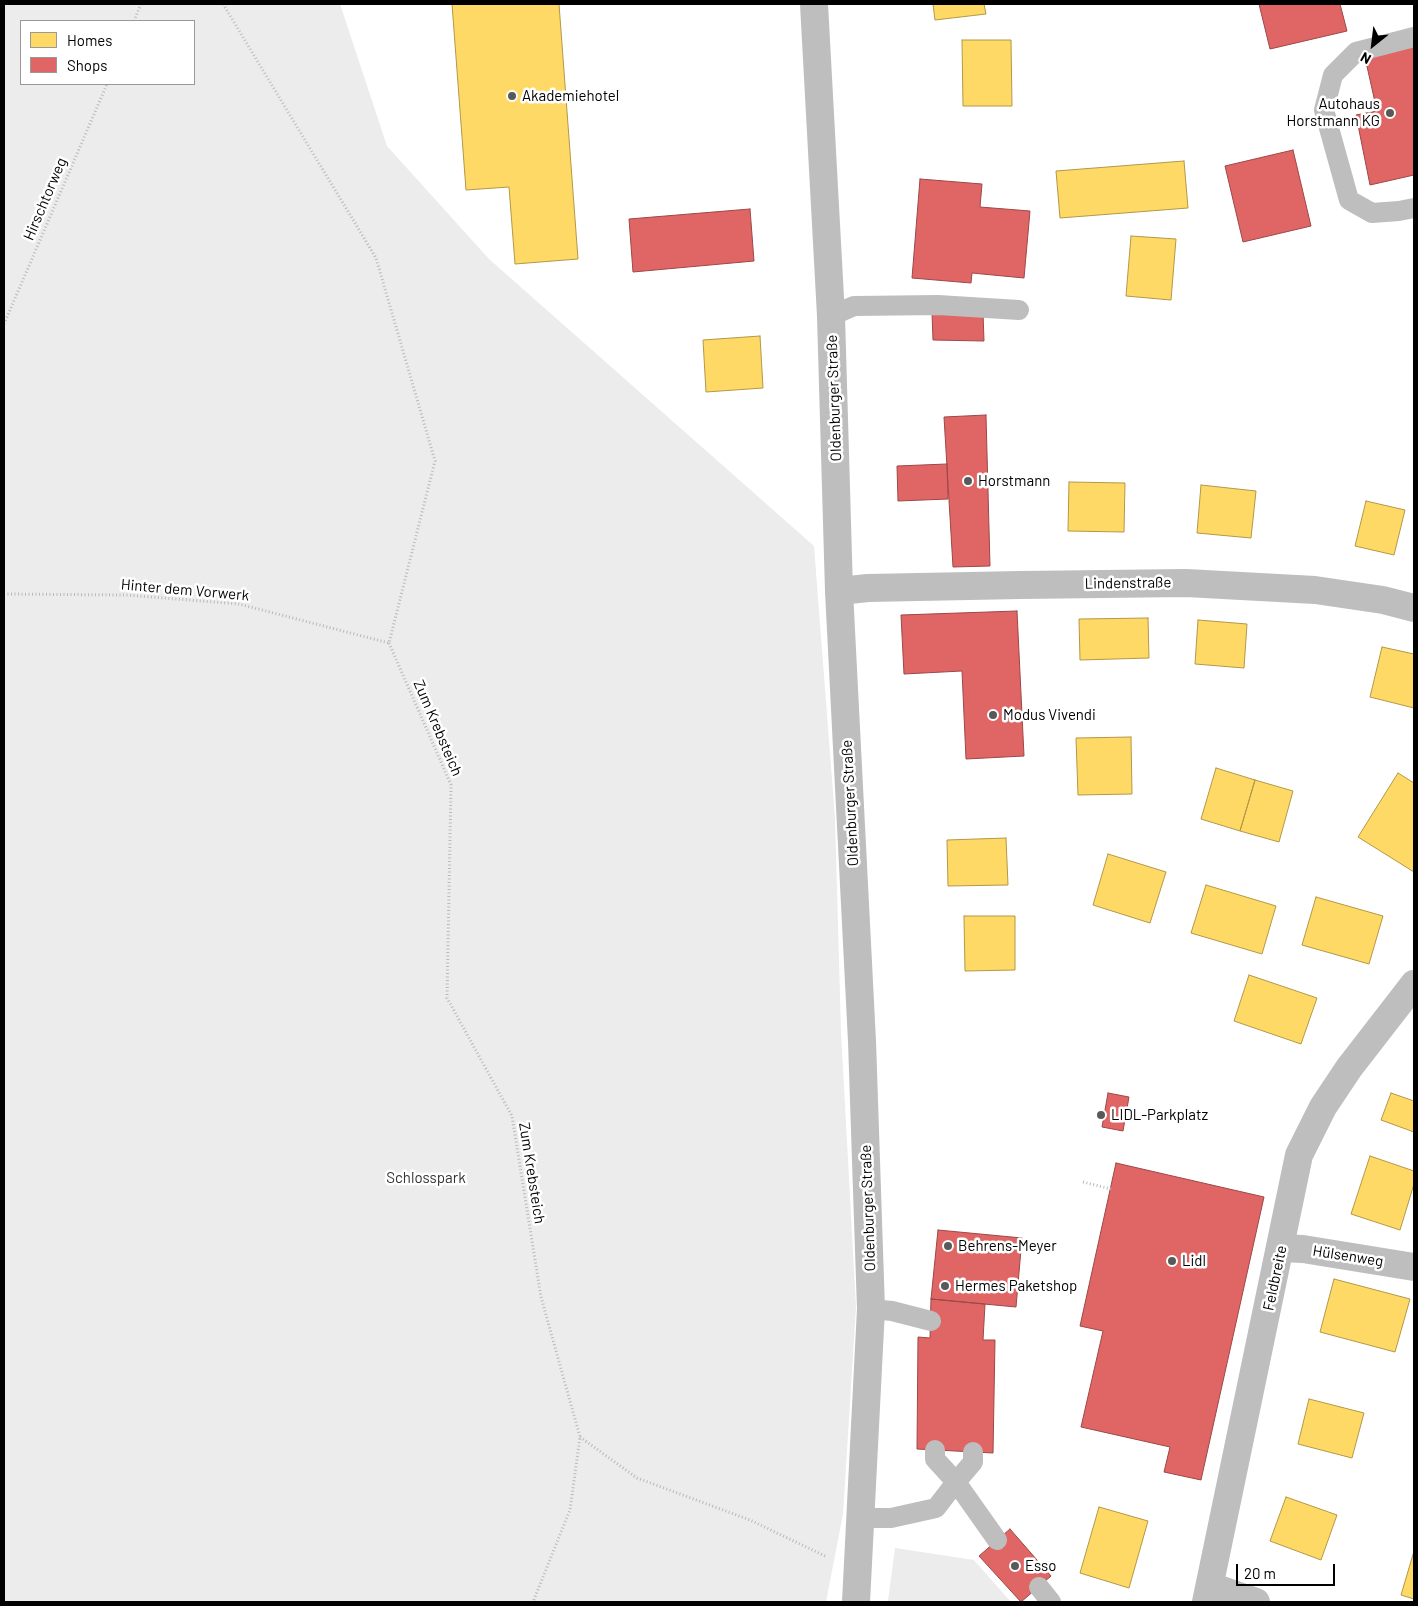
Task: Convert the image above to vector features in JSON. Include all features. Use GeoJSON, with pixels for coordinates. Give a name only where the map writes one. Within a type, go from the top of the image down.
{"type":"FeatureCollection","features":[{"type":"Feature","properties":{"kind":"street","name":"Oldenburger Straße"},"geometry":{"type":"LineString","coordinates":[[814,4],[831,316],[839,591],[862,1041],[871,1309],[856,1602]]}},
{"type":"Feature","properties":{"kind":"street","name":"Lindenstraße"},"geometry":{"type":"LineString","coordinates":[[839,591],[868,588],[1186,583],[1315,590],[1383,600],[1414,608]]}},
{"type":"Feature","properties":{"kind":"street","name":"Feldbreite"},"geometry":{"type":"LineString","coordinates":[[1208,1594],[1299,1155],[1323,1108],[1349,1068],[1414,984]]}},
{"type":"Feature","properties":{"kind":"street","name":"Hülsenweg"},"geometry":{"type":"LineString","coordinates":[[1281,1248],[1303,1249],[1414,1267]]}},
{"type":"Feature","properties":{"kind":"street"},"geometry":{"type":"LineString","coordinates":[[1208,1594],[1256,1602]]}},
{"type":"Feature","properties":{"kind":"lane"},"geometry":{"type":"LineString","coordinates":[[1414,37],[1356,52],[1332,75],[1324,110],[1349,200],[1372,213],[1399,212],[1414,208]]}},
{"type":"Feature","properties":{"kind":"lane"},"geometry":{"type":"LineString","coordinates":[[831,316],[854,306],[938,305],[1019,310]]}},
{"type":"Feature","properties":{"kind":"lane"},"geometry":{"type":"LineString","coordinates":[[871,1309],[892,1311],[931,1321]]}},
{"type":"Feature","properties":{"kind":"lane"},"geometry":{"type":"LineString","coordinates":[[935,1450],[935,1458],[956,1482],[997,1540]]}},
{"type":"Feature","properties":{"kind":"lane"},"geometry":{"type":"LineString","coordinates":[[860,1518],[891,1518],[936,1508],[974,1462],[973,1452]]}},
{"type":"Feature","properties":{"kind":"path"},"geometry":{"type":"LineString","coordinates":[[134,20],[141,4]]}},
{"type":"Feature","properties":{"kind":"path"},"geometry":{"type":"LineString","coordinates":[[223,4],[376,258],[435,461],[389,643]]}},
{"type":"Feature","properties":{"kind":"path","name":"Hirschtorweg"},"geometry":{"type":"LineString","coordinates":[[4,324],[107,85]]}},
{"type":"Feature","properties":{"kind":"path","name":"Hinter dem Vorwerk"},"geometry":{"type":"LineString","coordinates":[[4,594],[126,595],[239,604],[389,643]]}},
{"type":"Feature","properties":{"kind":"path","name":"Zum Krebsteich"},"geometry":{"type":"LineString","coordinates":[[389,643],[451,785],[447,998],[512,1116],[541,1297],[580,1437],[570,1510],[533,1602]]}},
{"type":"Feature","properties":{"kind":"path"},"geometry":{"type":"LineString","coordinates":[[1082,1182],[1111,1189]]}},
{"type":"Feature","properties":{"kind":"path"},"geometry":{"type":"LineString","coordinates":[[580,1437],[637,1478],[750,1520],[858,1571]]}},
{"type":"Feature","properties":{"kind":"green space","name":"Schlosspark"},"geometry":{"type":"Polygon","coordinates":[[[4,4],[340,4],[387,146],[489,259],[814,546],[835,818],[841,1032],[856,1307],[843,1514],[826,1602],[4,1602],[4,4]]]}},
{"type":"Feature","properties":{"kind":"green space"},"geometry":{"type":"Polygon","coordinates":[[[895,1548],[974,1560],[1011,1602],[888,1601],[895,1548]]]}},
{"type":"Feature","properties":{"kind":"building: Homes","name":"Akademiehotel"},"geometry":{"type":"Polygon","coordinates":[[[452,4],[559,4],[578,259],[515,264],[509,187],[466,190],[452,4]]]}},
{"type":"Feature","properties":{"kind":"building: Homes"},"geometry":{"type":"Polygon","coordinates":[[[933,4],[984,4],[986,14],[935,20],[933,4]]]}},
{"type":"Feature","properties":{"kind":"building: Homes"},"geometry":{"type":"Polygon","coordinates":[[[962,40],[1011,40],[1012,106],[963,106],[962,40]]]}},
{"type":"Feature","properties":{"kind":"building: Homes"},"geometry":{"type":"Polygon","coordinates":[[[1184,161],[1188,208],[1060,218],[1056,171],[1184,161]]]}},
{"type":"Feature","properties":{"kind":"building: Homes"},"geometry":{"type":"Polygon","coordinates":[[[1131,236],[1176,239],[1171,300],[1126,296],[1131,236]]]}},
{"type":"Feature","properties":{"kind":"building: Homes"},"geometry":{"type":"Polygon","coordinates":[[[760,336],[763,388],[706,392],[703,340],[760,336]]]}},
{"type":"Feature","properties":{"kind":"building: Homes"},"geometry":{"type":"Polygon","coordinates":[[[1069,482],[1125,483],[1124,532],[1068,531],[1069,482]]]}},
{"type":"Feature","properties":{"kind":"building: Homes"},"geometry":{"type":"Polygon","coordinates":[[[1201,485],[1256,491],[1251,538],[1197,533],[1201,485]]]}},
{"type":"Feature","properties":{"kind":"building: Homes"},"geometry":{"type":"Polygon","coordinates":[[[1366,501],[1405,510],[1394,555],[1355,546],[1366,501]]]}},
{"type":"Feature","properties":{"kind":"building: Homes"},"geometry":{"type":"Polygon","coordinates":[[[1148,618],[1149,658],[1080,660],[1079,619],[1148,618]]]}},
{"type":"Feature","properties":{"kind":"building: Homes"},"geometry":{"type":"Polygon","coordinates":[[[1198,620],[1247,624],[1244,668],[1195,664],[1198,620]]]}},
{"type":"Feature","properties":{"kind":"building: Homes"},"geometry":{"type":"Polygon","coordinates":[[[1382,647],[1414,654],[1414,708],[1370,697],[1382,647]]]}},
{"type":"Feature","properties":{"kind":"building: Homes"},"geometry":{"type":"Polygon","coordinates":[[[1131,737],[1132,794],[1078,795],[1076,738],[1131,737]]]}},
{"type":"Feature","properties":{"kind":"building: Homes"},"geometry":{"type":"Polygon","coordinates":[[[1216,768],[1255,780],[1240,831],[1201,819],[1216,768]]]}},
{"type":"Feature","properties":{"kind":"building: Homes"},"geometry":{"type":"Polygon","coordinates":[[[1398,773],[1414,783],[1414,872],[1358,837],[1398,773]]]}},
{"type":"Feature","properties":{"kind":"building: Homes"},"geometry":{"type":"Polygon","coordinates":[[[1255,780],[1293,791],[1279,842],[1240,831],[1255,780]]]}},
{"type":"Feature","properties":{"kind":"building: Homes"},"geometry":{"type":"Polygon","coordinates":[[[1006,838],[1008,885],[948,886],[947,840],[1006,838]]]}},
{"type":"Feature","properties":{"kind":"building: Homes"},"geometry":{"type":"Polygon","coordinates":[[[1108,854],[1166,872],[1150,923],[1093,905],[1108,854]]]}},
{"type":"Feature","properties":{"kind":"building: Homes"},"geometry":{"type":"Polygon","coordinates":[[[1206,885],[1276,906],[1262,954],[1191,933],[1206,885]]]}},
{"type":"Feature","properties":{"kind":"building: Homes"},"geometry":{"type":"Polygon","coordinates":[[[1316,897],[1383,916],[1369,964],[1302,945],[1316,897]]]}},
{"type":"Feature","properties":{"kind":"building: Homes"},"geometry":{"type":"Polygon","coordinates":[[[964,916],[1015,916],[1015,970],[965,971],[964,916]]]}},
{"type":"Feature","properties":{"kind":"building: Homes"},"geometry":{"type":"Polygon","coordinates":[[[1249,975],[1317,998],[1301,1044],[1234,1021],[1249,975]]]}},
{"type":"Feature","properties":{"kind":"building: Homes"},"geometry":{"type":"Polygon","coordinates":[[[1391,1093],[1414,1101],[1414,1132],[1381,1120],[1391,1093]]]}},
{"type":"Feature","properties":{"kind":"building: Homes"},"geometry":{"type":"Polygon","coordinates":[[[1370,1156],[1414,1171],[1414,1184],[1400,1230],[1351,1214],[1370,1156]]]}},
{"type":"Feature","properties":{"kind":"building: Homes"},"geometry":{"type":"Polygon","coordinates":[[[1334,1279],[1410,1299],[1395,1352],[1320,1332],[1334,1279]]]}},
{"type":"Feature","properties":{"kind":"building: Homes"},"geometry":{"type":"Polygon","coordinates":[[[1309,1399],[1364,1413],[1352,1458],[1298,1444],[1309,1399]]]}},
{"type":"Feature","properties":{"kind":"building: Homes"},"geometry":{"type":"Polygon","coordinates":[[[1286,1497],[1337,1515],[1321,1560],[1270,1541],[1286,1497]]]}},
{"type":"Feature","properties":{"kind":"building: Homes"},"geometry":{"type":"Polygon","coordinates":[[[1099,1507],[1148,1521],[1129,1588],[1080,1573],[1099,1507]]]}},
{"type":"Feature","properties":{"kind":"building: Homes"},"geometry":{"type":"Polygon","coordinates":[[[1414,1551],[1414,1599],[1401,1595],[1414,1551]]]}},
{"type":"Feature","properties":{"kind":"building: Shops"},"geometry":{"type":"Polygon","coordinates":[[[1259,4],[1340,4],[1347,31],[1270,49],[1259,4]]]}},
{"type":"Feature","properties":{"kind":"building: Shops","name":"Autohaus Horstmann KG"},"geometry":{"type":"Polygon","coordinates":[[[1414,43],[1414,175],[1370,185],[1356,115],[1377,111],[1364,53],[1414,43]]]}},
{"type":"Feature","properties":{"kind":"building: Shops"},"geometry":{"type":"Polygon","coordinates":[[[1293,150],[1311,226],[1243,242],[1225,166],[1293,150]]]}},
{"type":"Feature","properties":{"kind":"building: Shops"},"geometry":{"type":"Polygon","coordinates":[[[920,179],[982,184],[980,207],[1030,211],[1024,278],[972,273],[971,283],[912,278],[920,179]]]}},
{"type":"Feature","properties":{"kind":"building: Shops"},"geometry":{"type":"Polygon","coordinates":[[[750,209],[754,261],[633,272],[629,219],[750,209]]]}},
{"type":"Feature","properties":{"kind":"building: Shops"},"geometry":{"type":"Polygon","coordinates":[[[932,313],[983,313],[984,341],[933,340],[932,313]]]}},
{"type":"Feature","properties":{"kind":"building: Shops","name":"Horstmann"},"geometry":{"type":"Polygon","coordinates":[[[986,415],[990,566],[953,567],[944,417],[986,415]]]}},
{"type":"Feature","properties":{"kind":"building: Shops"},"geometry":{"type":"Polygon","coordinates":[[[947,464],[948,499],[898,501],[897,466],[947,464]]]}},
{"type":"Feature","properties":{"kind":"building: Shops","name":"Modus Vivendi"},"geometry":{"type":"Polygon","coordinates":[[[1017,611],[1024,756],[966,759],[962,671],[904,674],[901,615],[1017,611]]]}},
{"type":"Feature","properties":{"kind":"building: Shops"},"geometry":{"type":"Polygon","coordinates":[[[1108,1093],[1129,1097],[1123,1131],[1102,1127],[1108,1093]]]}},
{"type":"Feature","properties":{"kind":"building: Shops","name":"Lidl"},"geometry":{"type":"Polygon","coordinates":[[[1116,1163],[1264,1197],[1201,1480],[1164,1472],[1170,1447],[1081,1427],[1103,1331],[1080,1326],[1116,1163]]]}},
{"type":"Feature","properties":{"kind":"building: Shops"},"geometry":{"type":"Polygon","coordinates":[[[938,1230],[1022,1238],[1016,1307],[931,1299],[938,1230]]]}},
{"type":"Feature","properties":{"kind":"building: Shops"},"geometry":{"type":"Polygon","coordinates":[[[931,1299],[985,1304],[983,1340],[995,1340],[993,1453],[917,1449],[918,1337],[930,1338],[931,1299]]]}},
{"type":"Feature","properties":{"kind":"building: Shops","name":"Esso"},"geometry":{"type":"Polygon","coordinates":[[[1010,1529],[1051,1576],[1021,1602],[979,1556],[1010,1529]]]}},
{"type":"Feature","properties":{"kind":"place","name":"Akademiehotel"},"geometry":{"type":"Point","coordinates":[512,96]}},
{"type":"Feature","properties":{"kind":"place","name":"Autohaus Horstmann KG"},"geometry":{"type":"Point","coordinates":[1390,113]}},
{"type":"Feature","properties":{"kind":"place","name":"Horstmann"},"geometry":{"type":"Point","coordinates":[968,481]}},
{"type":"Feature","properties":{"kind":"place","name":"Modus Vivendi"},"geometry":{"type":"Point","coordinates":[993,715]}},
{"type":"Feature","properties":{"kind":"place","name":"LIDL-Parkplatz"},"geometry":{"type":"Point","coordinates":[1101,1115]}},
{"type":"Feature","properties":{"kind":"place","name":"Behrens-Meyer"},"geometry":{"type":"Point","coordinates":[948,1246]}},
{"type":"Feature","properties":{"kind":"place","name":"Lidl"},"geometry":{"type":"Point","coordinates":[1172,1261]}},
{"type":"Feature","properties":{"kind":"place","name":"Hermes Paketshop"},"geometry":{"type":"Point","coordinates":[945,1286]}},
{"type":"Feature","properties":{"kind":"place","name":"Esso"},"geometry":{"type":"Point","coordinates":[1015,1566]}}]}
